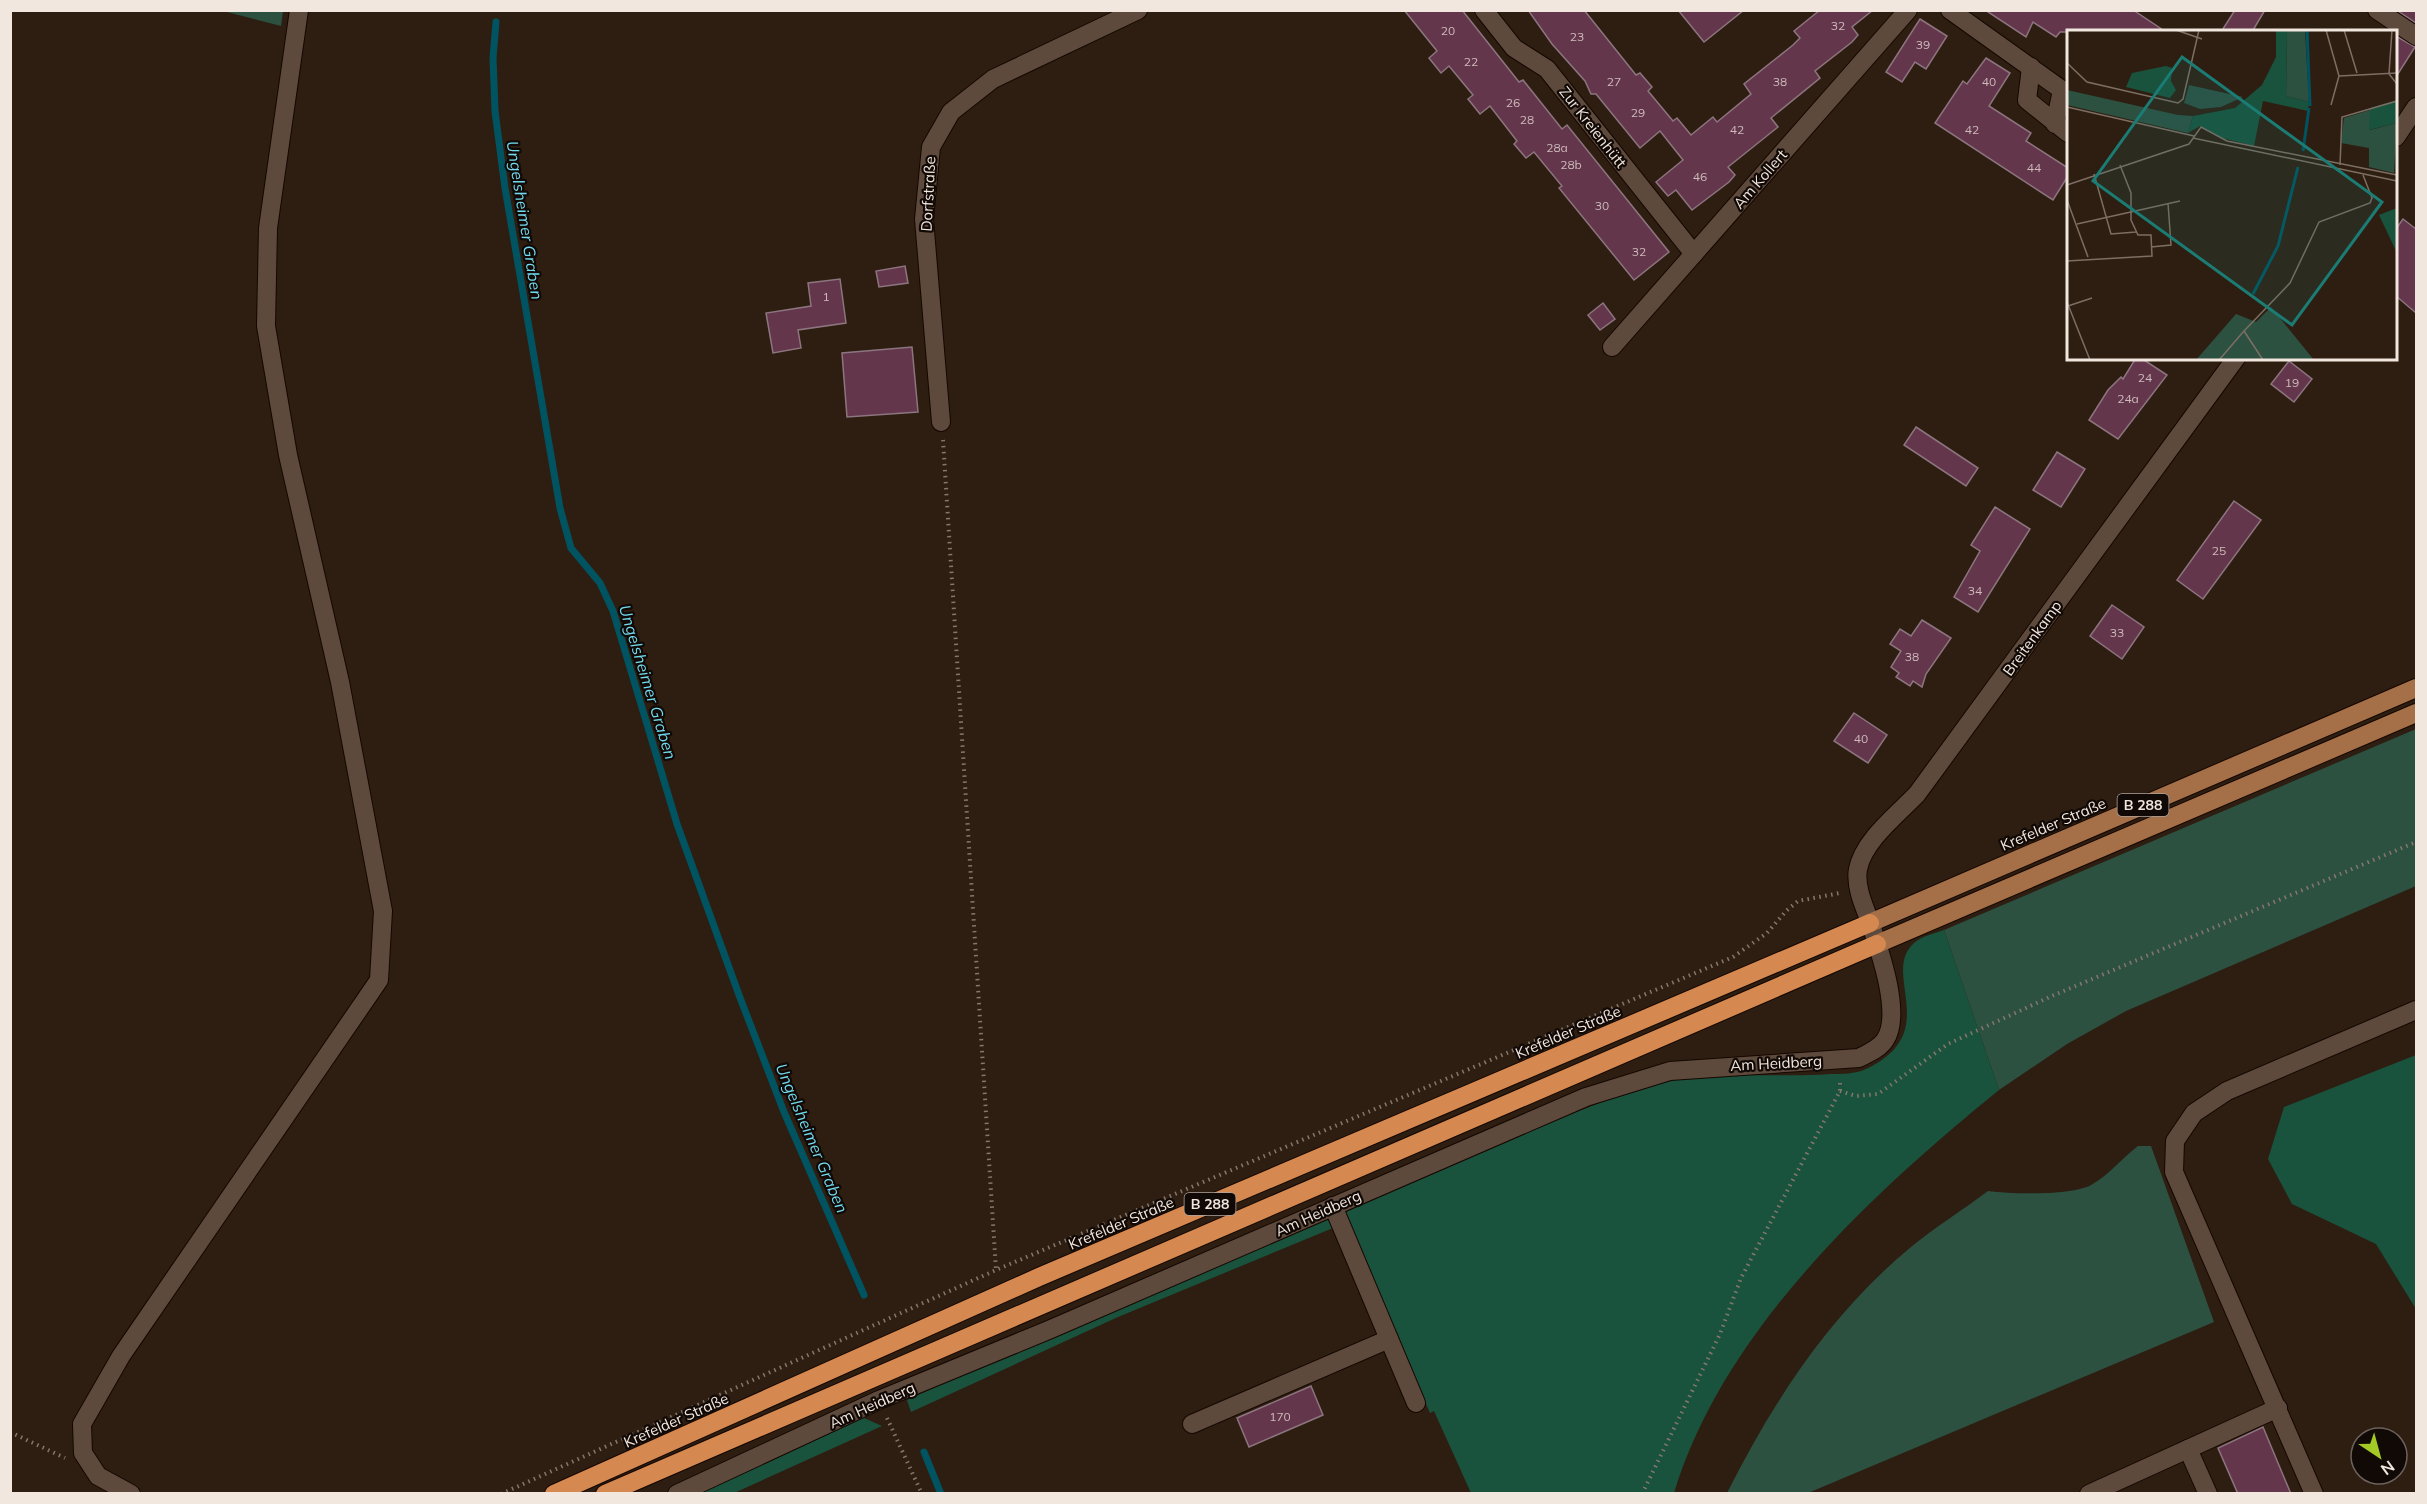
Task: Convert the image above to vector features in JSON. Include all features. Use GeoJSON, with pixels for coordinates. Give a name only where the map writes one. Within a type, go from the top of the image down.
{"type":"FeatureCollection","features":[{"type":"Feature","properties":{"kind":"highway","name":"Krefelder Straße"},"geometry":{"type":"LineString","coordinates":[[554,1494],[1061,1268],[1870,923]]}},
{"type":"Feature","properties":{"kind":"highway","name":"B 288"},"geometry":{"type":"LineString","coordinates":[[605,1494],[1877,945]]}},
{"type":"Feature","properties":{"kind":"main road","name":"Krefelder Straße"},"geometry":{"type":"LineString","coordinates":[[1870,923],[2416,688]]}},
{"type":"Feature","properties":{"kind":"main road","name":"B 288"},"geometry":{"type":"LineString","coordinates":[[1877,945],[2416,714]]}},
{"type":"Feature","properties":{"kind":"street"},"geometry":{"type":"LineString","coordinates":[[131,1494],[98,1476],[83,1453],[82,1424],[121,1356],[380,980],[383,910],[340,682],[288,455],[266,326],[268,228],[299,10]]}},
{"type":"Feature","properties":{"kind":"street","name":"Dorfstraße"},"geometry":{"type":"LineString","coordinates":[[942,422],[924,219],[931,147],[951,112],[993,79],[1138,10]]}},
{"type":"Feature","properties":{"kind":"street","name":"Zur Kreienhütt"},"geometry":{"type":"LineString","coordinates":[[1484,10],[1514,48],[1547,69],[1694,254]]}},
{"type":"Feature","properties":{"kind":"street","name":"Am Kollert"},"geometry":{"type":"LineString","coordinates":[[1612,347],[1908,10]]}},
{"type":"Feature","properties":{"kind":"street"},"geometry":{"type":"LineString","coordinates":[[1950,10],[2062,90],[2062,129]]}},
{"type":"Feature","properties":{"kind":"street"},"geometry":{"type":"LineString","coordinates":[[2377,10],[2416,36]]}},
{"type":"Feature","properties":{"kind":"street"},"geometry":{"type":"LineString","coordinates":[[2031,67],[2026,100],[2062,129]]}},
{"type":"Feature","properties":{"kind":"street"},"geometry":{"type":"LineString","coordinates":[[2397,136],[2416,107]]}},
{"type":"Feature","properties":{"kind":"street","name":"Breitenkamp"},"geometry":{"type":"LineString","coordinates":[[1870,923],[1859,891],[1858,870],[1866,848],[1917,794],[2235,360]]}},
{"type":"Feature","properties":{"kind":"street"},"geometry":{"type":"LineString","coordinates":[[1870,923],[1877,945]]}},
{"type":"Feature","properties":{"kind":"street","name":"Am Heidberg"},"geometry":{"type":"LineString","coordinates":[[677,1494],[879,1401],[1586,1097],[1670,1071],[1859,1058],[1874,1050],[1886,1039],[1891,1024],[1887,982],[1877,945]]}},
{"type":"Feature","properties":{"kind":"street"},"geometry":{"type":"LineString","coordinates":[[2314,1494],[2174,1172],[2175,1141],[2194,1113],[2227,1091],[2416,1010]]}},
{"type":"Feature","properties":{"kind":"street"},"geometry":{"type":"LineString","coordinates":[[1333,1206],[1416,1403]]}},
{"type":"Feature","properties":{"kind":"street"},"geometry":{"type":"LineString","coordinates":[[1192,1424],[1389,1340]]}},
{"type":"Feature","properties":{"kind":"street"},"geometry":{"type":"LineString","coordinates":[[2089,1494],[2278,1408]]}},
{"type":"Feature","properties":{"kind":"street"},"geometry":{"type":"LineString","coordinates":[[2188,1449],[2208,1494]]}},
{"type":"Feature","properties":{"kind":"path"},"geometry":{"type":"LineString","coordinates":[[942,422],[996,1270]]}},
{"type":"Feature","properties":{"kind":"path"},"geometry":{"type":"LineString","coordinates":[[1642,1494],[1720,1334],[1741,1278],[1840,1091],[1856,1096],[1878,1094],[1948,1044],[2052,996],[2416,842]]}},
{"type":"Feature","properties":{"kind":"path"},"geometry":{"type":"LineString","coordinates":[[501,1494],[996,1270],[1733,957],[1767,933],[1786,911],[1798,902],[1818,896],[1859,891]]}},
{"type":"Feature","properties":{"kind":"path"},"geometry":{"type":"LineString","coordinates":[[879,1401],[922,1494]]}},
{"type":"Feature","properties":{"kind":"path"},"geometry":{"type":"LineString","coordinates":[[10,1432],[63,1459],[83,1453]]}},
{"type":"Feature","properties":{"kind":"green space"},"geometry":{"type":"Polygon","coordinates":[[[223,11],[283,11],[281,26],[223,11]]]}},
{"type":"Feature","properties":{"kind":"green space"},"geometry":{"type":"Polygon","coordinates":[[[2416,729],[2416,886],[2126,1011],[2067,1044],[1999,1090],[1944,930],[2416,729]]]}},
{"type":"Feature","properties":{"kind":"green space"},"geometry":{"type":"Polygon","coordinates":[[[1944,930],[1999,1090],[1901,1174],[1853,1220],[1807,1270],[1765,1322],[1727,1376],[1697,1433],[1674,1493],[1471,1493],[1434,1411],[1430,1413],[1344,1212],[1580,1110],[1664,1082],[1737,1075],[1844,1074],[1866,1069],[1890,1054],[1902,1037],[1907,1019],[1903,967],[1907,952],[1918,940],[1944,930]]]}},
{"type":"Feature","properties":{"kind":"green space"},"geometry":{"type":"Polygon","coordinates":[[[2416,1055],[2416,1309],[2376,1244],[2292,1204],[2268,1159],[2284,1107],[2416,1055]]]}},
{"type":"Feature","properties":{"kind":"green space"},"geometry":{"type":"Polygon","coordinates":[[[2138,1146],[2151,1146],[2214,1322],[1808,1493],[1727,1493],[1764,1425],[1806,1360],[1855,1301],[1911,1247],[1988,1191],[2041,1193],[2082,1189],[2104,1176],[2138,1146]]]}},
{"type":"Feature","properties":{"kind":"green space"},"geometry":{"type":"Polygon","coordinates":[[[1327,1219],[1333,1228],[1118,1317],[911,1412],[907,1400],[1091,1316],[1327,1219]]]}},
{"type":"Feature","properties":{"kind":"green space"},"geometry":{"type":"Polygon","coordinates":[[[864,1418],[882,1426],[734,1493],[698,1494],[864,1418]]]}},
{"type":"Feature","properties":{"kind":"building"},"geometry":{"type":"Polygon","coordinates":[[[1404,10],[1462,10],[1519,82],[1523,80],[1562,129],[1567,125],[1669,252],[1634,280],[1559,188],[1562,186],[1534,152],[1526,158],[1514,144],[1517,141],[1490,106],[1480,114],[1468,99],[1473,95],[1449,66],[1441,73],[1429,58],[1437,51],[1404,10]]]}},
{"type":"Feature","properties":{"kind":"building"},"geometry":{"type":"Polygon","coordinates":[[[1528,10],[1584,10],[1636,75],[1640,73],[1652,87],[1648,91],[1673,121],[1677,118],[1691,135],[1713,117],[1717,122],[1751,94],[1744,84],[1793,45],[1800,38],[1794,31],[1820,10],[1873,10],[1852,27],[1858,35],[1852,42],[1815,71],[1820,78],[1771,118],[1778,127],[1728,167],[1735,175],[1729,182],[1692,210],[1676,190],[1668,196],[1656,182],[1683,160],[1660,131],[1640,148],[1596,94],[1591,94],[1585,81],[1552,44],[1528,10]]]}},
{"type":"Feature","properties":{"kind":"building"},"geometry":{"type":"Polygon","coordinates":[[[1678,10],[1744,10],[1704,42],[1678,10]]]}},
{"type":"Feature","properties":{"kind":"building"},"geometry":{"type":"Polygon","coordinates":[[[1985,10],[2133,10],[2163,30],[2067,30],[2067,32],[2060,32],[2056,37],[2033,22],[2026,37],[1985,10]]]}},
{"type":"Feature","properties":{"kind":"building"},"geometry":{"type":"Polygon","coordinates":[[[2235,10],[2265,10],[2253,30],[2222,30],[2235,10]]]}},
{"type":"Feature","properties":{"kind":"building"},"geometry":{"type":"Polygon","coordinates":[[[2398,10],[2416,10],[2416,23],[2398,11],[2398,10]]]}},
{"type":"Feature","properties":{"kind":"building"},"geometry":{"type":"Polygon","coordinates":[[[1920,19],[1947,36],[1926,69],[1915,62],[1902,82],[1886,72],[1920,19]]]}},
{"type":"Feature","properties":{"kind":"building"},"geometry":{"type":"Polygon","coordinates":[[[2397,37],[2415,47],[2397,75],[2397,37]]]}},
{"type":"Feature","properties":{"kind":"building"},"geometry":{"type":"Polygon","coordinates":[[[1986,58],[2010,73],[1989,106],[2031,133],[2026,141],[2067,167],[2067,178],[2053,200],[1935,123],[1963,81],[1967,84],[1986,58]]]}},
{"type":"Feature","properties":{"kind":"building"},"geometry":{"type":"Polygon","coordinates":[[[2403,219],[2416,229],[2416,313],[2397,297],[2397,228],[2403,219]]]}},
{"type":"Feature","properties":{"kind":"building"},"geometry":{"type":"Polygon","coordinates":[[[905,266],[908,283],[879,287],[876,271],[905,266]]]}},
{"type":"Feature","properties":{"kind":"building"},"geometry":{"type":"Polygon","coordinates":[[[840,279],[846,323],[798,330],[801,348],[773,353],[766,313],[811,306],[808,283],[840,279]]]}},
{"type":"Feature","properties":{"kind":"building"},"geometry":{"type":"Polygon","coordinates":[[[1603,303],[1615,319],[1600,330],[1588,315],[1603,303]]]}},
{"type":"Feature","properties":{"kind":"building"},"geometry":{"type":"Polygon","coordinates":[[[912,347],[918,412],[847,417],[842,353],[912,347]]]}},
{"type":"Feature","properties":{"kind":"building"},"geometry":{"type":"Polygon","coordinates":[[[2135,360],[2144,360],[2167,375],[2118,439],[2089,420],[2108,390],[2121,377],[2123,379],[2135,360]]]}},
{"type":"Feature","properties":{"kind":"building"},"geometry":{"type":"Polygon","coordinates":[[[2289,361],[2312,379],[2294,402],[2271,384],[2289,361]]]}},
{"type":"Feature","properties":{"kind":"building"},"geometry":{"type":"Polygon","coordinates":[[[1916,427],[1978,468],[1966,486],[1904,445],[1916,427]]]}},
{"type":"Feature","properties":{"kind":"building"},"geometry":{"type":"Polygon","coordinates":[[[2057,452],[2085,469],[2061,507],[2033,490],[2057,452]]]}},
{"type":"Feature","properties":{"kind":"building"},"geometry":{"type":"Polygon","coordinates":[[[2234,501],[2261,520],[2203,599],[2177,580],[2234,501]]]}},
{"type":"Feature","properties":{"kind":"building"},"geometry":{"type":"Polygon","coordinates":[[[1995,507],[2030,529],[1978,612],[1954,597],[1980,551],[1971,545],[1995,507]]]}},
{"type":"Feature","properties":{"kind":"building"},"geometry":{"type":"Polygon","coordinates":[[[2112,605],[2144,627],[2122,659],[2090,636],[2112,605]]]}},
{"type":"Feature","properties":{"kind":"building"},"geometry":{"type":"Polygon","coordinates":[[[1922,620],[1951,638],[1926,674],[1922,687],[1913,681],[1910,686],[1896,677],[1899,673],[1891,667],[1901,651],[1890,644],[1900,629],[1911,636],[1922,620]]]}},
{"type":"Feature","properties":{"kind":"building"},"geometry":{"type":"Polygon","coordinates":[[[1854,713],[1887,735],[1868,763],[1834,741],[1854,713]]]}},
{"type":"Feature","properties":{"kind":"building"},"geometry":{"type":"Polygon","coordinates":[[[1311,1386],[1323,1415],[1249,1447],[1237,1418],[1311,1386]]]}},
{"type":"Feature","properties":{"kind":"building"},"geometry":{"type":"Polygon","coordinates":[[[2263,1427],[2291,1494],[2238,1494],[2218,1448],[2263,1427]]]}},
{"type":"Feature","properties":{"kind":"waterway","name":"Ungelsheimer Graben"},"geometry":{"type":"LineString","coordinates":[[496,22],[493,58],[495,111],[505,188],[560,508],[571,548],[600,583],[613,611],[677,824],[739,995],[784,1112],[864,1295]]}},
{"type":"Feature","properties":{"kind":"waterway","name":"Ungelsheimer Graben"},"geometry":{"type":"LineString","coordinates":[[924,1452],[941,1494]]}}]}
